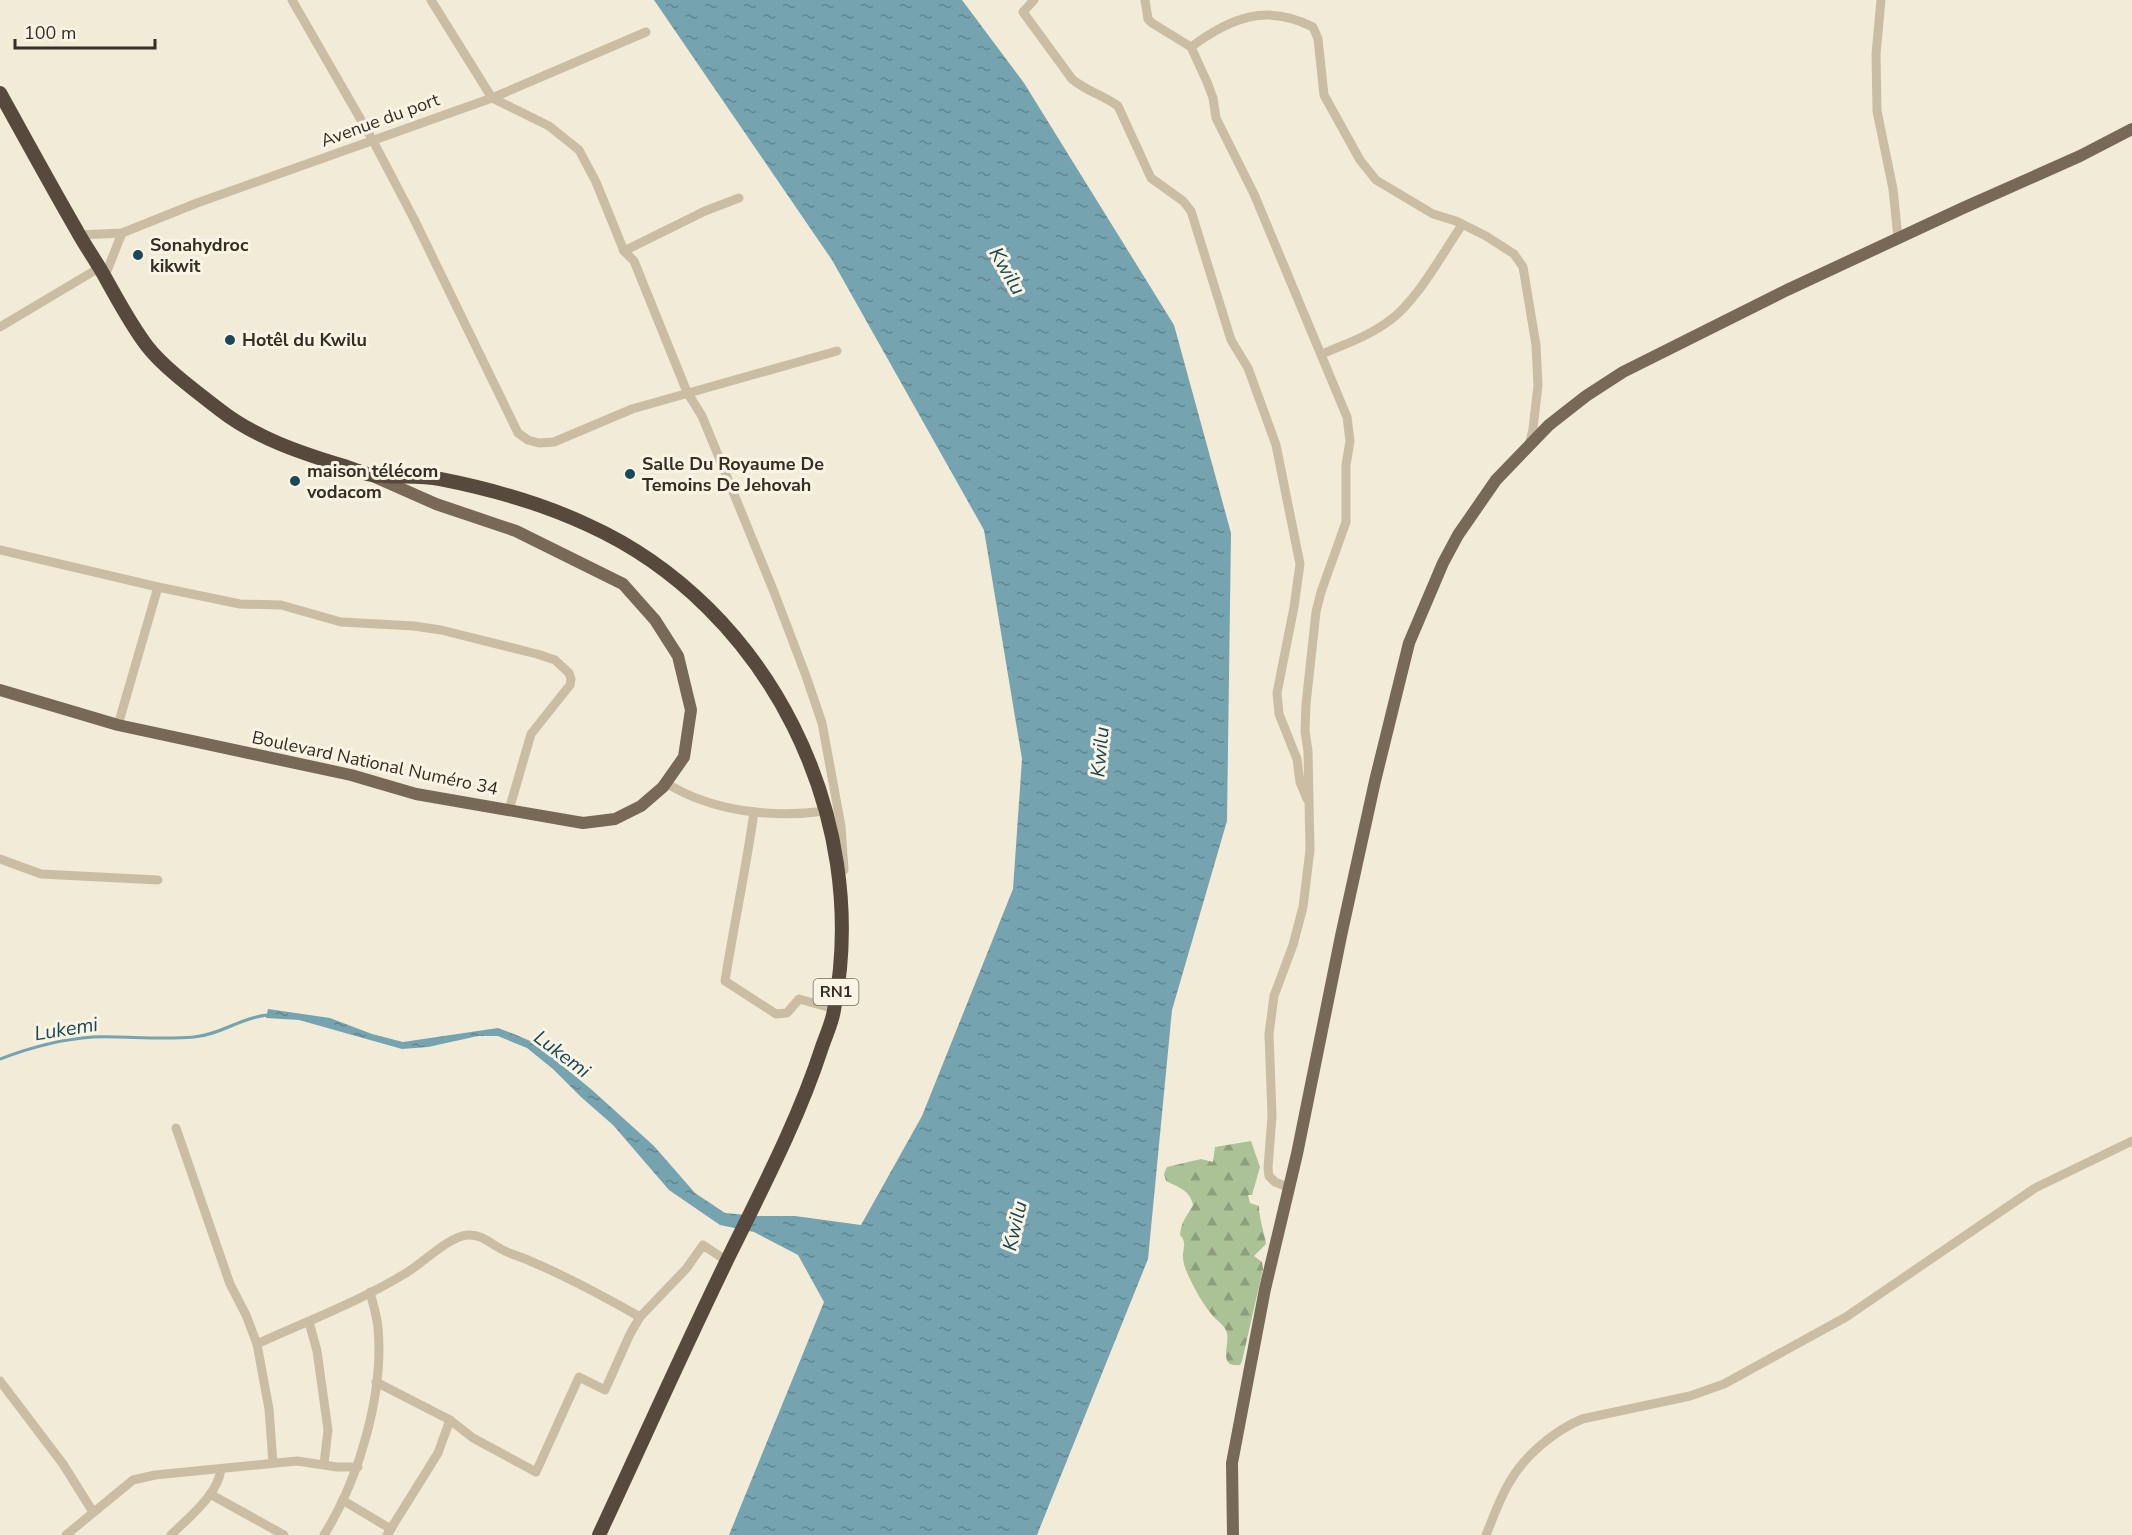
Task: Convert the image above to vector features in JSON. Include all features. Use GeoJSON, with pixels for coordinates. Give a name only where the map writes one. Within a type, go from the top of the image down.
{"type":"FeatureCollection","features":[{"type":"Feature","properties":{"kind":"highway","name":"RN1"},"geometry":{"type":"LineString","coordinates":[[0,93],[79,235],[149,349],[226,415],[267,438],[312,457],[370,474],[434,478],[539,503],[593,527],[651,560],[684,586],[717,617],[751,655],[770,681],[807,755],[830,820],[836,852],[842,914],[835,1009],[814,1073],[774,1164],[599,1535]]}},
{"type":"Feature","properties":{"kind":"main road"},"geometry":{"type":"LineString","coordinates":[[1233,1535],[1232,1463],[1265,1289],[1297,1154],[1375,781],[1409,643],[1443,563],[1458,535],[1496,480],[1549,425],[1586,396],[1623,372],[1708,328],[1898,238],[2080,156],[2132,129]]}},
{"type":"Feature","properties":{"kind":"main road","name":"Boulevard National Numéro 34"},"geometry":{"type":"LineString","coordinates":[[0,690],[118,725],[351,775],[416,794],[583,823],[615,819],[641,806],[666,783],[684,757],[691,710],[678,656],[655,620],[623,584],[516,531],[436,504],[370,474]]}},
{"type":"Feature","properties":{"kind":"street"},"geometry":{"type":"LineString","coordinates":[[292,0],[372,139],[414,219],[518,433],[528,440],[539,443],[554,442],[632,408],[837,351]]}},
{"type":"Feature","properties":{"kind":"street"},"geometry":{"type":"LineString","coordinates":[[431,0],[492,98],[549,126],[579,150],[596,182],[624,251],[634,261],[687,392],[702,416],[774,592],[822,723],[841,826],[844,873],[842,914]]}},
{"type":"Feature","properties":{"kind":"street"},"geometry":{"type":"LineString","coordinates":[[1034,0],[1023,12],[1072,79],[1082,88],[1108,98],[1118,106],[1151,178],[1183,201],[1191,211],[1231,340],[1248,368],[1276,445],[1300,564],[1294,607],[1276,693],[1279,714],[1297,759],[1303,792],[1308,801]]}},
{"type":"Feature","properties":{"kind":"street"},"geometry":{"type":"LineString","coordinates":[[1145,0],[1148,19],[1191,47],[1213,98],[1216,118],[1254,194],[1322,354],[1347,417],[1350,441],[1346,465],[1346,522],[1321,592],[1312,637],[1305,731],[1308,751],[1310,850],[1303,906],[1293,945],[1274,996],[1269,1034],[1272,1116],[1268,1168],[1269,1176],[1275,1182],[1288,1187]]}},
{"type":"Feature","properties":{"kind":"street"},"geometry":{"type":"LineString","coordinates":[[1881,0],[1875,54],[1877,103],[1893,189],[1898,238]]}},
{"type":"Feature","properties":{"kind":"street"},"geometry":{"type":"LineString","coordinates":[[1191,47],[1213,30],[1235,20],[1252,16],[1284,16],[1313,27],[1318,39],[1324,95],[1360,160],[1376,180],[1433,214],[1456,221],[1514,254],[1523,267],[1536,345],[1538,385],[1533,429],[1528,447]]}},
{"type":"Feature","properties":{"kind":"street","name":"Avenue du port"},"geometry":{"type":"LineString","coordinates":[[79,235],[122,233],[372,139],[492,98],[646,33]]}},
{"type":"Feature","properties":{"kind":"street"},"geometry":{"type":"LineString","coordinates":[[624,251],[705,211],[739,198]]}},
{"type":"Feature","properties":{"kind":"street"},"geometry":{"type":"LineString","coordinates":[[1322,354],[1358,339],[1389,321],[1409,302],[1462,225]]}},
{"type":"Feature","properties":{"kind":"street"},"geometry":{"type":"LineString","coordinates":[[0,327],[102,272],[122,233]]}},
{"type":"Feature","properties":{"kind":"street"},"geometry":{"type":"LineString","coordinates":[[0,550],[240,604],[281,605],[341,622],[441,630],[555,660],[569,672],[570,686],[531,734],[509,810]]}},
{"type":"Feature","properties":{"kind":"street"},"geometry":{"type":"LineString","coordinates":[[118,725],[158,587]]}},
{"type":"Feature","properties":{"kind":"street"},"geometry":{"type":"LineString","coordinates":[[666,783],[695,798],[754,812],[799,814],[826,811]]}},
{"type":"Feature","properties":{"kind":"street"},"geometry":{"type":"LineString","coordinates":[[754,812],[746,872],[734,922],[725,981],[776,1014],[787,1013],[799,999],[835,1009]]}},
{"type":"Feature","properties":{"kind":"street"},"geometry":{"type":"LineString","coordinates":[[0,858],[41,874],[158,880]]}},
{"type":"Feature","properties":{"kind":"street"},"geometry":{"type":"LineString","coordinates":[[176,1128],[230,1284],[246,1315],[257,1344],[269,1409],[273,1463]]}},
{"type":"Feature","properties":{"kind":"street"},"geometry":{"type":"LineString","coordinates":[[1486,1535],[1499,1503],[1518,1468],[1566,1426],[1603,1413],[1690,1396],[1724,1384],[1846,1317],[2035,1188],[2132,1141]]}},
{"type":"Feature","properties":{"kind":"street"},"geometry":{"type":"LineString","coordinates":[[257,1344],[309,1323],[406,1274],[457,1238],[470,1235],[480,1236],[503,1251],[531,1261],[640,1317]]}},
{"type":"Feature","properties":{"kind":"street"},"geometry":{"type":"LineString","coordinates":[[376,1382],[450,1420],[473,1438],[536,1472],[579,1377],[605,1390],[640,1317],[686,1269],[703,1245],[728,1259]]}},
{"type":"Feature","properties":{"kind":"street"},"geometry":{"type":"LineString","coordinates":[[324,1535],[344,1501],[357,1467],[373,1409],[378,1328],[370,1292]]}},
{"type":"Feature","properties":{"kind":"street"},"geometry":{"type":"LineString","coordinates":[[309,1323],[317,1351],[328,1430],[324,1464]]}},
{"type":"Feature","properties":{"kind":"street"},"geometry":{"type":"LineString","coordinates":[[0,1381],[63,1464],[93,1512]]}},
{"type":"Feature","properties":{"kind":"street"},"geometry":{"type":"LineString","coordinates":[[344,1501],[389,1532],[438,1453],[450,1420]]}},
{"type":"Feature","properties":{"kind":"street"},"geometry":{"type":"LineString","coordinates":[[66,1535],[133,1480],[155,1475],[297,1461],[357,1467]]}},
{"type":"Feature","properties":{"kind":"street"},"geometry":{"type":"LineString","coordinates":[[171,1535],[210,1494],[220,1477],[221,1469]]}},
{"type":"Feature","properties":{"kind":"street"},"geometry":{"type":"LineString","coordinates":[[210,1494],[284,1535]]}},
{"type":"Feature","properties":{"kind":"green space"},"geometry":{"type":"Polygon","coordinates":[[[1251,1141],[1260,1167],[1252,1195],[1248,1195],[1250,1203],[1259,1206],[1266,1244],[1254,1256],[1262,1262],[1263,1269],[1242,1361],[1240,1365],[1233,1365],[1229,1363],[1226,1354],[1226,1330],[1200,1298],[1184,1263],[1184,1243],[1180,1235],[1183,1222],[1193,1205],[1183,1190],[1166,1181],[1164,1174],[1167,1167],[1201,1159],[1213,1162],[1215,1147],[1251,1141]]]}},
{"type":"Feature","properties":{"kind":"water","name":"Kwilu"},"geometry":{"type":"Polygon","coordinates":[[[654,0],[962,0],[1024,83],[1174,325],[1231,533],[1227,821],[1172,1010],[1148,1259],[1037,1535],[729,1535],[824,1302],[798,1255],[754,1232],[720,1225],[669,1190],[613,1125],[527,1048],[498,1036],[478,1036],[428,1047],[402,1049],[299,1020],[266,1018],[268,1009],[330,1018],[372,1034],[403,1042],[498,1028],[535,1043],[654,1146],[695,1193],[725,1213],[795,1216],[861,1225],[922,1116],[1013,889],[1022,759],[984,530],[832,260],[654,0]]]}},
{"type":"Feature","properties":{"kind":"waterway","name":"Lukemi"},"geometry":{"type":"LineString","coordinates":[[0,1059],[22,1051],[81,1038],[204,1036],[258,1016],[268,1015]]}},
{"type":"Feature","properties":{"kind":"place","name":"Sonahydroc kikwit"},"geometry":{"type":"Point","coordinates":[138,255]}},
{"type":"Feature","properties":{"kind":"place","name":"Hotêl du Kwilu"},"geometry":{"type":"Point","coordinates":[230,340]}},
{"type":"Feature","properties":{"kind":"place","name":"Salle Du Royaume De Temoins De Jehovah"},"geometry":{"type":"Point","coordinates":[630,474]}},
{"type":"Feature","properties":{"kind":"place","name":"maison télécom vodacom"},"geometry":{"type":"Point","coordinates":[295,481]}}]}
